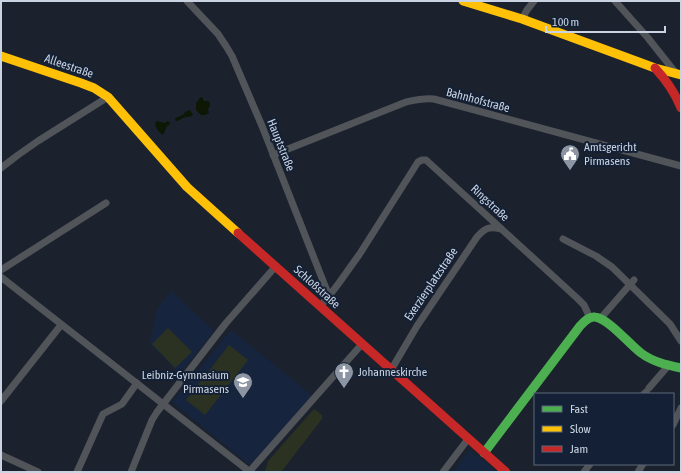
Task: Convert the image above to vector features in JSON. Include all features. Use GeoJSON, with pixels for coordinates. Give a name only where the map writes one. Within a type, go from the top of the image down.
{"type":"FeatureCollection","features":[{"type":"Feature","properties":{"kind":"street","name":"Hauptstraße"},"geometry":{"type":"LineString","coordinates":[[187,1],[218,34],[232,56],[329,296]]}},
{"type":"Feature","properties":{"kind":"street"},"geometry":{"type":"LineString","coordinates":[[463,1],[522,19],[655,68],[679,74]]}},
{"type":"Feature","properties":{"kind":"street"},"geometry":{"type":"LineString","coordinates":[[522,19],[534,1]]}},
{"type":"Feature","properties":{"kind":"street"},"geometry":{"type":"LineString","coordinates":[[615,1],[648,38],[671,67],[679,74]]}},
{"type":"Feature","properties":{"kind":"street","name":"Alleestraße"},"geometry":{"type":"LineString","coordinates":[[1,56],[94,88],[108,96],[122,111]]}},
{"type":"Feature","properties":{"kind":"street"},"geometry":{"type":"LineString","coordinates":[[655,68],[672,88],[681,108]]}},
{"type":"Feature","properties":{"kind":"street"},"geometry":{"type":"LineString","coordinates":[[677,97],[678,90],[681,86]]}},
{"type":"Feature","properties":{"kind":"street"},"geometry":{"type":"LineString","coordinates":[[1,168],[38,141],[108,96]]}},
{"type":"Feature","properties":{"kind":"street","name":"Bahnhofstraße"},"geometry":{"type":"LineString","coordinates":[[273,155],[406,102],[426,98],[681,166]]}},
{"type":"Feature","properties":{"kind":"street","name":"Schloßstraße"},"geometry":{"type":"LineString","coordinates":[[122,111],[187,187],[506,472]]}},
{"type":"Feature","properties":{"kind":"street","name":"Ringstraße"},"geometry":{"type":"LineString","coordinates":[[329,296],[379,224],[418,162],[426,160],[584,305],[590,318]]}},
{"type":"Feature","properties":{"kind":"street"},"geometry":{"type":"LineString","coordinates":[[1,270],[106,203]]}},
{"type":"Feature","properties":{"kind":"street","name":"Exerzierplatzstraße"},"geometry":{"type":"LineString","coordinates":[[391,370],[417,326],[477,237],[485,229],[501,229]]}},
{"type":"Feature","properties":{"kind":"street"},"geometry":{"type":"LineString","coordinates":[[563,239],[596,256],[632,282],[672,326],[681,341]]}},
{"type":"Feature","properties":{"kind":"street"},"geometry":{"type":"LineString","coordinates":[[132,472],[152,420],[163,403],[226,323],[276,266]]}},
{"type":"Feature","properties":{"kind":"street"},"geometry":{"type":"LineString","coordinates":[[1,277],[60,325],[163,403],[249,472],[362,344]]}},
{"type":"Feature","properties":{"kind":"street"},"geometry":{"type":"LineString","coordinates":[[600,319],[632,282]]}},
{"type":"Feature","properties":{"kind":"street"},"geometry":{"type":"LineString","coordinates":[[320,306],[329,296]]}},
{"type":"Feature","properties":{"kind":"street"},"geometry":{"type":"LineString","coordinates":[[484,453],[580,326],[590,318],[595,317],[610,325],[636,349],[646,356],[662,364],[681,368]]}},
{"type":"Feature","properties":{"kind":"street"},"geometry":{"type":"LineString","coordinates":[[1,401],[60,325]]}},
{"type":"Feature","properties":{"kind":"street"},"geometry":{"type":"LineString","coordinates":[[646,392],[668,366]]}},
{"type":"Feature","properties":{"kind":"street"},"geometry":{"type":"LineString","coordinates":[[77,472],[103,414],[122,404],[137,383]]}},
{"type":"Feature","properties":{"kind":"street"},"geometry":{"type":"LineString","coordinates":[[674,423],[681,408]]}},
{"type":"Feature","properties":{"kind":"street"},"geometry":{"type":"LineString","coordinates":[[443,472],[468,439]]}},
{"type":"Feature","properties":{"kind":"street"},"geometry":{"type":"LineString","coordinates":[[1,455],[38,472]]}},
{"type":"Feature","properties":{"kind":"shaded area"},"geometry":{"type":"Polygon","coordinates":[[[201,97],[204,101],[208,101],[210,103],[208,109],[209,113],[205,115],[201,115],[196,110],[196,103],[201,97]]]}},
{"type":"Feature","properties":{"kind":"shaded area"},"geometry":{"type":"Polygon","coordinates":[[[190,110],[193,115],[176,121],[176,118],[190,110]]]}},
{"type":"Feature","properties":{"kind":"shaded area"},"geometry":{"type":"Polygon","coordinates":[[[156,121],[165,123],[168,121],[170,123],[163,135],[157,129],[156,121]]]}},
{"type":"Feature","properties":{"kind":"shaded area","name":"Leibniz-Gymnasium Pirmasens"},"geometry":{"type":"Polygon","coordinates":[[[171,291],[214,331],[180,374],[150,344],[157,309],[171,291]]]}},
{"type":"Feature","properties":{"kind":"shaded area"},"geometry":{"type":"Polygon","coordinates":[[[168,328],[192,352],[175,368],[152,344],[168,328]]]}},
{"type":"Feature","properties":{"kind":"shaded area","name":"Leibniz-Gymnasium Pirmasens"},"geometry":{"type":"Polygon","coordinates":[[[231,330],[313,396],[251,466],[172,402],[231,330]]]}},
{"type":"Feature","properties":{"kind":"shaded area"},"geometry":{"type":"Polygon","coordinates":[[[229,345],[248,360],[205,415],[186,400],[229,345]]]}},
{"type":"Feature","properties":{"kind":"shaded area"},"geometry":{"type":"Polygon","coordinates":[[[314,409],[322,415],[322,419],[281,472],[265,472],[268,461],[314,409]]]}},
{"type":"Feature","properties":{"kind":"shaded area"},"geometry":{"type":"Polygon","coordinates":[[[470,450],[486,463],[496,472],[453,472],[470,450]]]}},
{"type":"Feature","properties":{"kind":"traffic: fast"},"geometry":{"type":"LineString","coordinates":[[484,453],[580,326],[591,317],[595,317],[606,322],[619,332],[636,349],[650,359],[681,368]]}},
{"type":"Feature","properties":{"kind":"traffic: slow"},"geometry":{"type":"LineString","coordinates":[[463,1],[522,19],[655,68],[681,75]]}},
{"type":"Feature","properties":{"kind":"traffic: slow"},"geometry":{"type":"LineString","coordinates":[[1,56],[81,83],[94,88],[108,97],[187,187],[238,233]]}},
{"type":"Feature","properties":{"kind":"traffic: jam"},"geometry":{"type":"LineString","coordinates":[[655,68],[670,86],[681,108]]}},
{"type":"Feature","properties":{"kind":"traffic: jam"},"geometry":{"type":"LineString","coordinates":[[238,233],[506,472]]}},
{"type":"Feature","properties":{"kind":"place","name":"Amtsgericht Pirmasens"},"geometry":{"type":"Point","coordinates":[570,171]}},
{"type":"Feature","properties":{"kind":"place","name":"Johanneskirche"},"geometry":{"type":"Point","coordinates":[344,389]}},
{"type":"Feature","properties":{"kind":"place","name":"Leibniz-Gymnasium Pirmasens"},"geometry":{"type":"Point","coordinates":[243,399]}}]}
